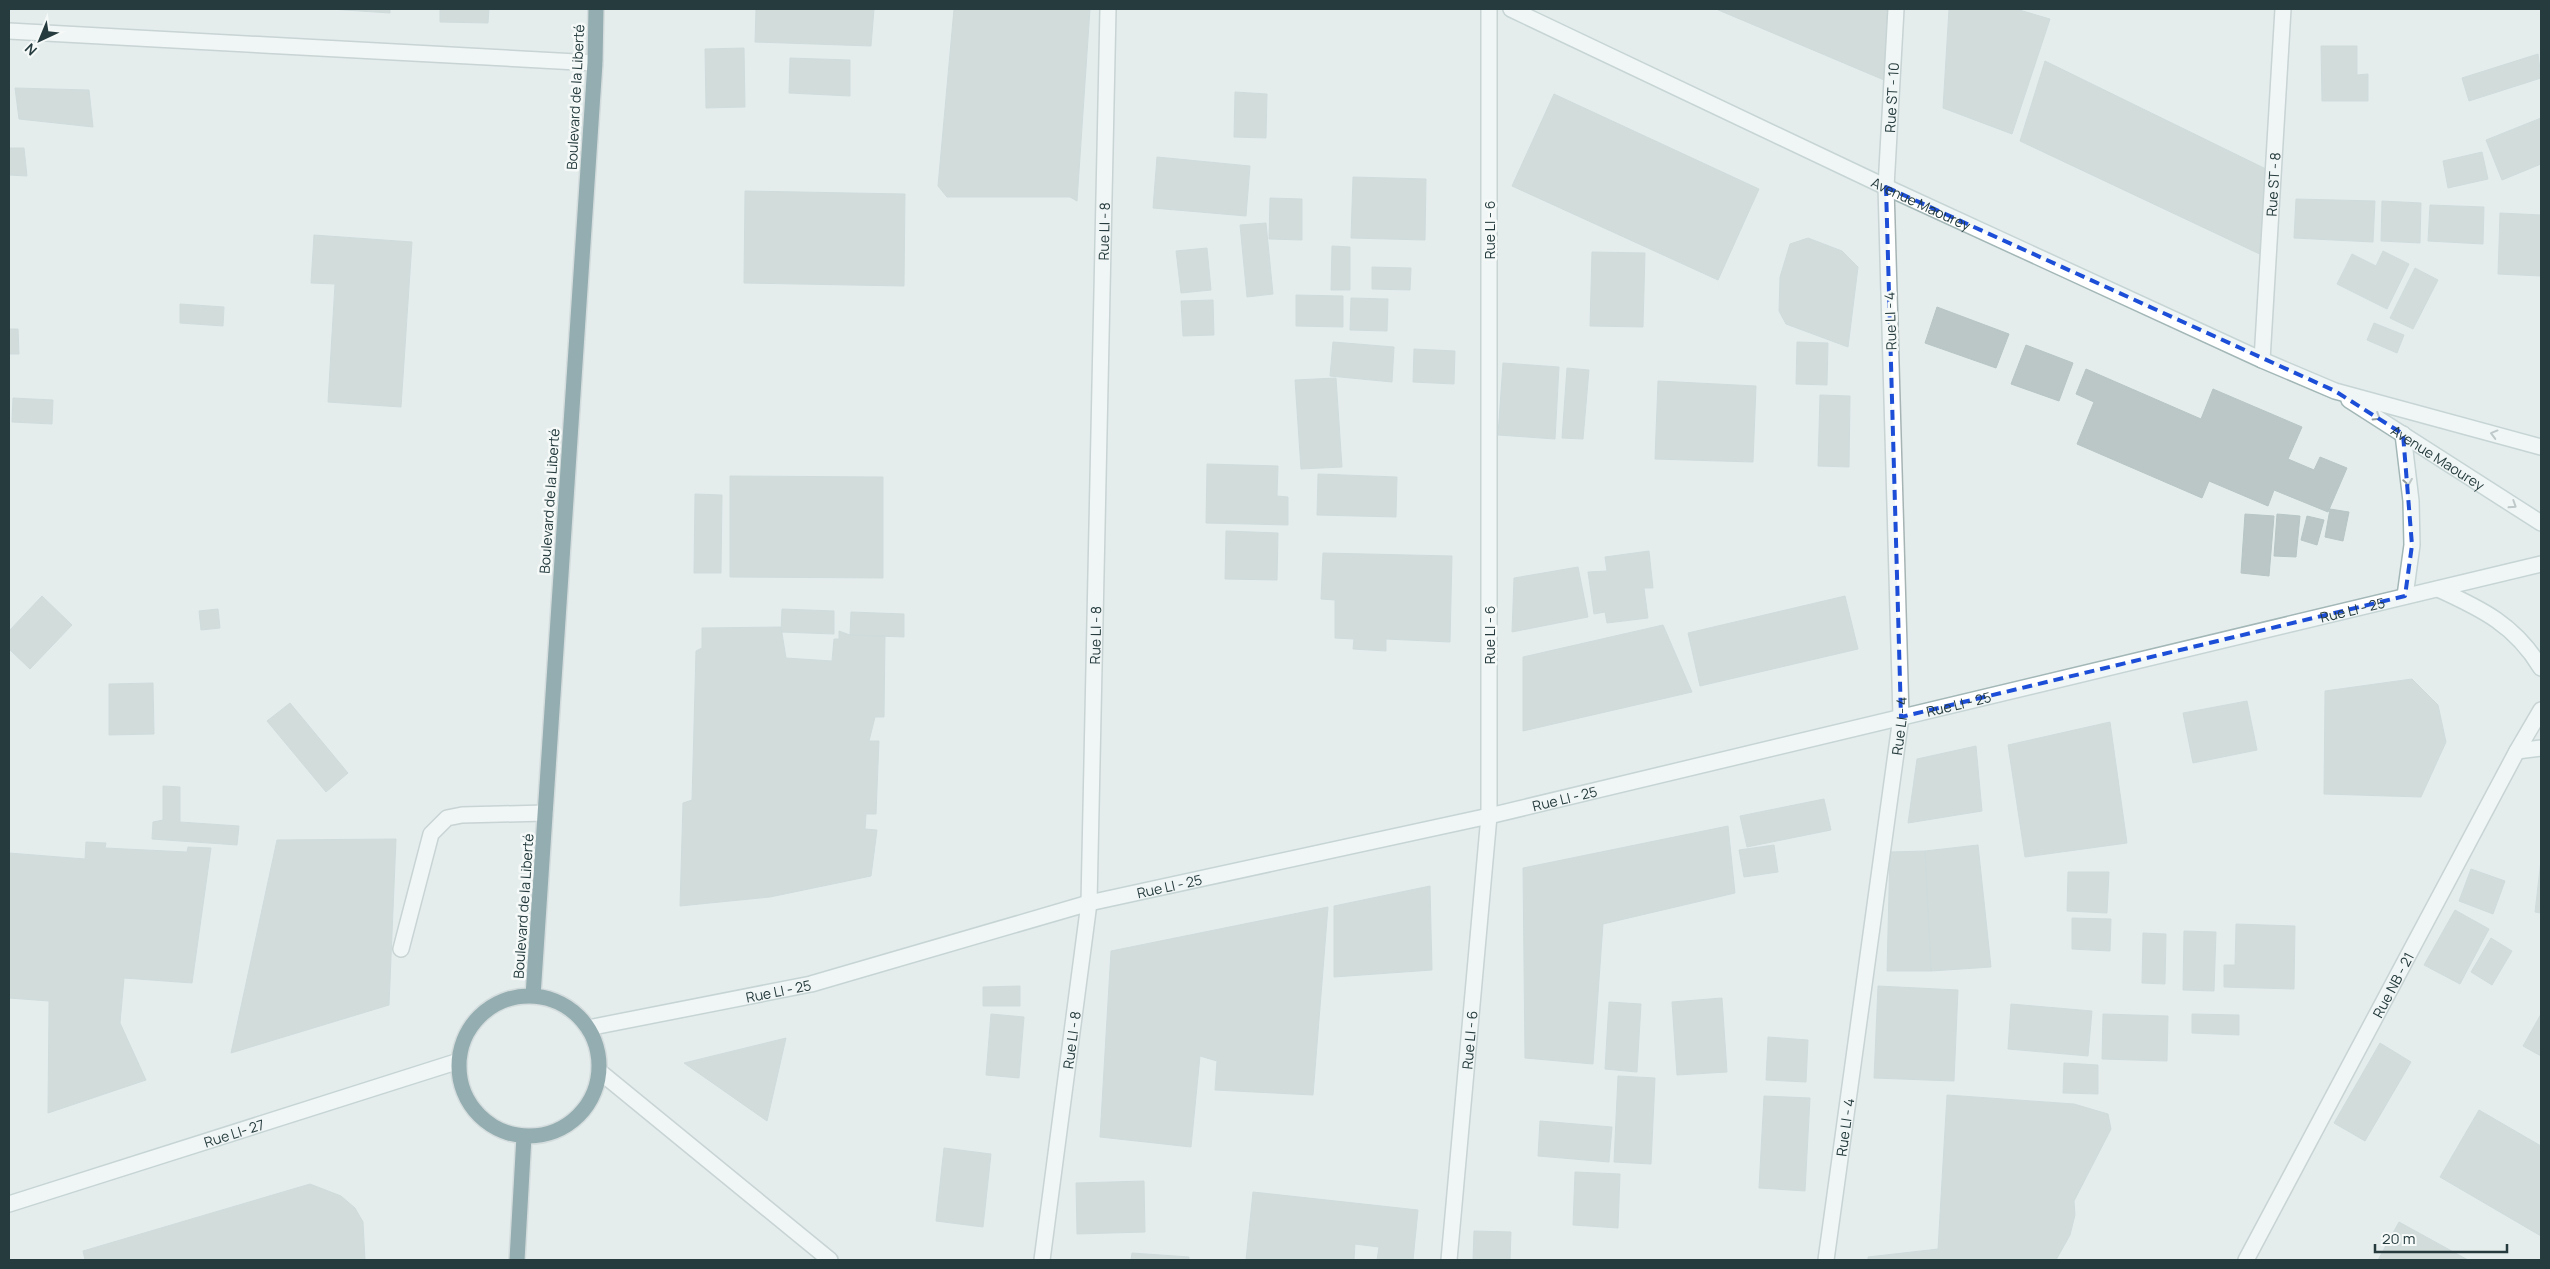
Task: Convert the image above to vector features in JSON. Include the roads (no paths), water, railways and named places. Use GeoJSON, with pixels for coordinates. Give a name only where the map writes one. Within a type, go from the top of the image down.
{"type":"FeatureCollection","features":[{"type":"Feature","properties":{"kind":"highway","name":"Boulevard de la Liberté"},"geometry":{"type":"LineString","coordinates":[[533,996],[595,63],[596,9]]}},
{"type":"Feature","properties":{"kind":"highway"},"geometry":{"type":"LineString","coordinates":[[533,996],[555,1001],[573,1012],[588,1028],[597,1049],[599,1071],[594,1092],[583,1111],[566,1125],[553,1131],[524,1136],[503,1131],[479,1114],[469,1103],[460,1083],[459,1061],[463,1040],[474,1021],[491,1007],[512,998],[533,996]]}},
{"type":"Feature","properties":{"kind":"highway"},"geometry":{"type":"LineString","coordinates":[[517,1260],[524,1136]]}},
{"type":"Feature","properties":{"kind":"street","name":"Rue LI - 8"},"geometry":{"type":"LineString","coordinates":[[1042,1260],[1089,903],[1108,9]]}},
{"type":"Feature","properties":{"kind":"street","name":"Rue LI - 6"},"geometry":{"type":"LineString","coordinates":[[1450,1260],[1489,816],[1490,9]]}},
{"type":"Feature","properties":{"kind":"street","name":"Avenue Maourey"},"geometry":{"type":"LineString","coordinates":[[1511,9],[1886,187],[2262,360],[2335,391],[2541,447]]}},
{"type":"Feature","properties":{"kind":"street","name":"Rue ST - 10"},"geometry":{"type":"LineString","coordinates":[[1886,187],[1896,9]]}},
{"type":"Feature","properties":{"kind":"street","name":"Rue ST - 8"},"geometry":{"type":"LineString","coordinates":[[2262,360],[2283,9]]}},
{"type":"Feature","properties":{"kind":"street"},"geometry":{"type":"LineString","coordinates":[[9,31],[595,63]]}},
{"type":"Feature","properties":{"kind":"street","name":"Rue LI - 4"},"geometry":{"type":"LineString","coordinates":[[1826,1260],[1901,717],[1886,187]]}},
{"type":"Feature","properties":{"kind":"street","name":"Avenue Maourey"},"geometry":{"type":"LineString","coordinates":[[2335,391],[2541,523]]}},
{"type":"Feature","properties":{"kind":"street"},"geometry":{"type":"LineString","coordinates":[[2403,434],[2411,501],[2412,546],[2406,596]]}},
{"type":"Feature","properties":{"kind":"street","name":"Rue LI - 25"},"geometry":{"type":"LineString","coordinates":[[588,1028],[811,984],[1089,903],[1489,816],[2541,564]]}},
{"type":"Feature","properties":{"kind":"street"},"geometry":{"type":"LineString","coordinates":[[2438,589],[2484,610],[2514,632],[2541,668]]}},
{"type":"Feature","properties":{"kind":"street","name":"Rue NB - 21"},"geometry":{"type":"LineString","coordinates":[[2246,1260],[2517,751],[2541,710]]}},
{"type":"Feature","properties":{"kind":"street"},"geometry":{"type":"LineString","coordinates":[[2517,751],[2541,748]]}},
{"type":"Feature","properties":{"kind":"street"},"geometry":{"type":"LineString","coordinates":[[401,948],[431,834],[447,818],[462,815],[545,813]]}},
{"type":"Feature","properties":{"kind":"street","name":"Rue LI- 27"},"geometry":{"type":"LineString","coordinates":[[9,1204],[459,1061]]}},
{"type":"Feature","properties":{"kind":"street"},"geometry":{"type":"LineString","coordinates":[[599,1071],[830,1260]]}}]}
